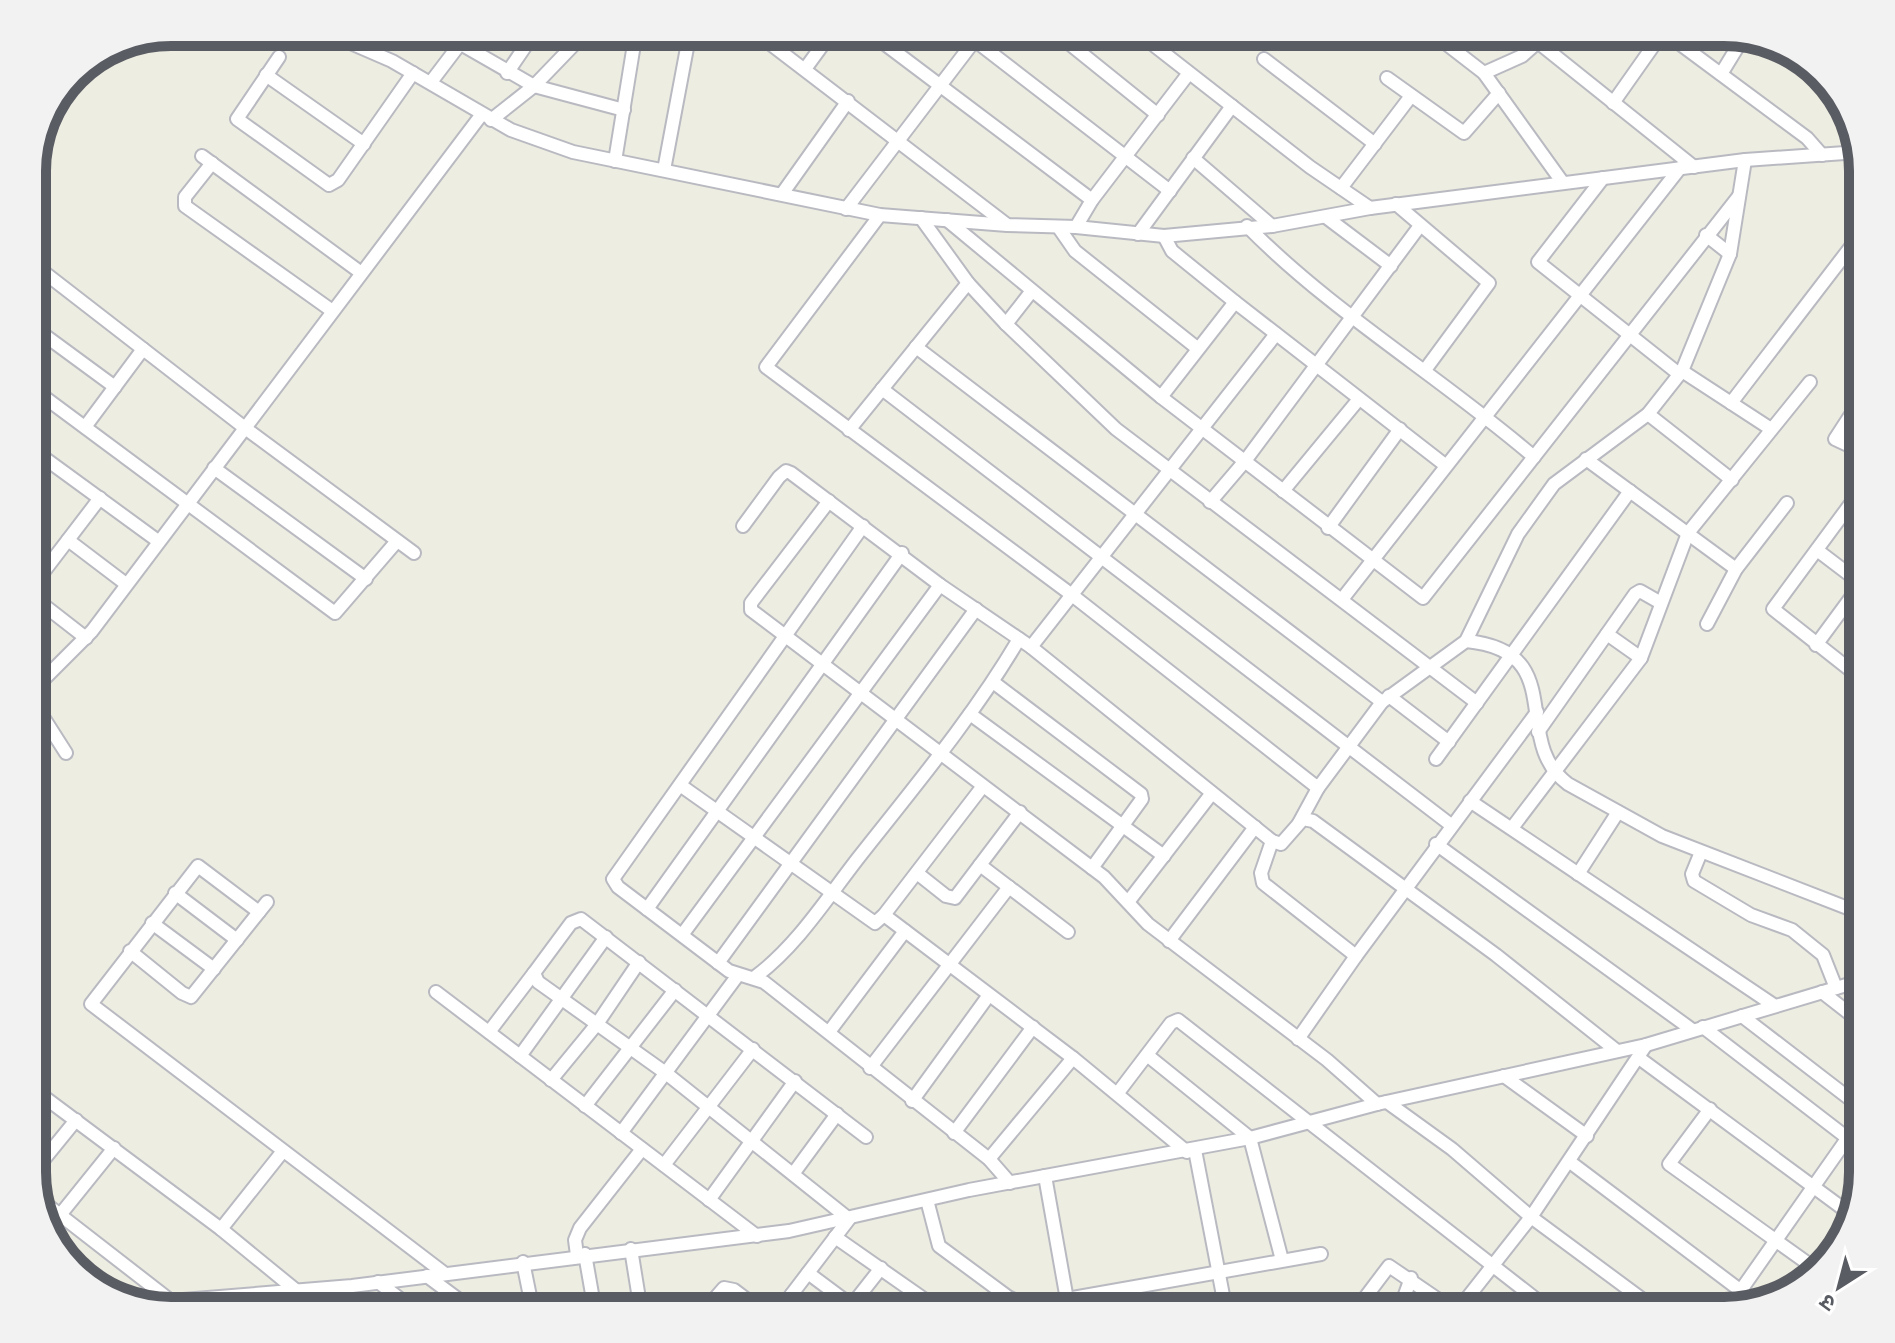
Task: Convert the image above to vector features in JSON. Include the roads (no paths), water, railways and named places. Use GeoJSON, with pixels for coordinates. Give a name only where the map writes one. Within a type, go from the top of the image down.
{"type":"FeatureCollection","features":[{"type":"Feature","properties":{"kind":"street"},"geometry":{"type":"LineString","coordinates":[[355,46],[431,82],[486,117],[530,139],[615,161],[846,209],[880,215],[1007,225],[1076,227],[1164,236],[1272,226],[1396,204],[1745,160],[1847,153]]}},
{"type":"Feature","properties":{"kind":"street"},"geometry":{"type":"LineString","coordinates":[[431,82],[459,46]]}},
{"type":"Feature","properties":{"kind":"street"},"geometry":{"type":"LineString","coordinates":[[464,46],[534,86],[624,110]]}},
{"type":"Feature","properties":{"kind":"street"},"geometry":{"type":"LineString","coordinates":[[507,73],[525,46]]}},
{"type":"Feature","properties":{"kind":"street"},"geometry":{"type":"LineString","coordinates":[[46,676],[86,638],[360,272],[486,117],[534,86],[573,46]]}},
{"type":"Feature","properties":{"kind":"street"},"geometry":{"type":"LineString","coordinates":[[615,161],[634,46]]}},
{"type":"Feature","properties":{"kind":"street"},"geometry":{"type":"LineString","coordinates":[[664,170],[687,46]]}},
{"type":"Feature","properties":{"kind":"street"},"geometry":{"type":"LineString","coordinates":[[774,46],[1007,225]]}},
{"type":"Feature","properties":{"kind":"street"},"geometry":{"type":"LineString","coordinates":[[805,69],[822,46]]}},
{"type":"Feature","properties":{"kind":"street"},"geometry":{"type":"LineString","coordinates":[[888,46],[1092,200]]}},
{"type":"Feature","properties":{"kind":"street"},"geometry":{"type":"LineString","coordinates":[[846,209],[900,141],[967,46]]}},
{"type":"Feature","properties":{"kind":"street"},"geometry":{"type":"LineString","coordinates":[[988,46],[1170,191]]}},
{"type":"Feature","properties":{"kind":"street"},"geometry":{"type":"LineString","coordinates":[[1072,46],[1158,115]]}},
{"type":"Feature","properties":{"kind":"street"},"geometry":{"type":"LineString","coordinates":[[1155,46],[1370,208]]}},
{"type":"Feature","properties":{"kind":"street"},"geometry":{"type":"LineString","coordinates":[[1449,46],[1484,73],[1563,183]]}},
{"type":"Feature","properties":{"kind":"street"},"geometry":{"type":"LineString","coordinates":[[1484,73],[1522,56],[1535,46]]}},
{"type":"Feature","properties":{"kind":"street"},"geometry":{"type":"LineString","coordinates":[[1543,46],[1687,168]]}},
{"type":"Feature","properties":{"kind":"street"},"geometry":{"type":"LineString","coordinates":[[1613,103],[1653,46]]}},
{"type":"Feature","properties":{"kind":"street"},"geometry":{"type":"LineString","coordinates":[[1682,46],[1807,138],[1822,155]]}},
{"type":"Feature","properties":{"kind":"street"},"geometry":{"type":"LineString","coordinates":[[1721,74],[1737,47]]}},
{"type":"Feature","properties":{"kind":"street"},"geometry":{"type":"LineString","coordinates":[[279,57],[237,119],[321,181],[334,184],[413,73]]}},
{"type":"Feature","properties":{"kind":"street"},"geometry":{"type":"LineString","coordinates":[[1264,59],[1375,144]]}},
{"type":"Feature","properties":{"kind":"street"},"geometry":{"type":"LineString","coordinates":[[1076,227],[1092,200],[1189,73]]}},
{"type":"Feature","properties":{"kind":"street"},"geometry":{"type":"LineString","coordinates":[[266,75],[364,144]]}},
{"type":"Feature","properties":{"kind":"street"},"geometry":{"type":"LineString","coordinates":[[1387,78],[1464,133],[1499,93]]}},
{"type":"Feature","properties":{"kind":"street"},"geometry":{"type":"LineString","coordinates":[[1341,188],[1411,96]]}},
{"type":"Feature","properties":{"kind":"street"},"geometry":{"type":"LineString","coordinates":[[782,194],[848,101]]}},
{"type":"Feature","properties":{"kind":"street"},"geometry":{"type":"LineString","coordinates":[[1138,234],[1232,106]]}},
{"type":"Feature","properties":{"kind":"street"},"geometry":{"type":"LineString","coordinates":[[1193,158],[1272,226]]}},
{"type":"Feature","properties":{"kind":"street"},"geometry":{"type":"LineString","coordinates":[[331,310],[185,206],[185,197],[207,160],[360,272]]}},
{"type":"Feature","properties":{"kind":"street"},"geometry":{"type":"LineString","coordinates":[[1299,823],[1318,788],[1385,699],[1466,641],[1518,534],[1554,484],[1648,414],[1680,372],[1730,254],[1745,160]]}},
{"type":"Feature","properties":{"kind":"street"},"geometry":{"type":"LineString","coordinates":[[1343,598],[1445,465],[1687,168]]}},
{"type":"Feature","properties":{"kind":"street"},"geometry":{"type":"LineString","coordinates":[[1603,178],[1538,260],[1581,297],[1680,372],[1771,429]]}},
{"type":"Feature","properties":{"kind":"street"},"geometry":{"type":"LineString","coordinates":[[947,220],[1201,429],[1328,528],[1424,597],[1739,196]]}},
{"type":"Feature","properties":{"kind":"street"},"geometry":{"type":"LineString","coordinates":[[1396,204],[1419,227],[1489,283],[1425,370]]}},
{"type":"Feature","properties":{"kind":"street"},"geometry":{"type":"LineString","coordinates":[[880,215],[766,367],[1072,595],[1318,788]]}},
{"type":"Feature","properties":{"kind":"street"},"geometry":{"type":"LineString","coordinates":[[1326,217],[1391,266]]}},
{"type":"Feature","properties":{"kind":"street"},"geometry":{"type":"LineString","coordinates":[[921,218],[968,283],[1105,420],[1210,502],[1432,665],[1477,703]]}},
{"type":"Feature","properties":{"kind":"street"},"geometry":{"type":"LineString","coordinates":[[1247,226],[1279,259],[1487,416],[1534,457]]}},
{"type":"Feature","properties":{"kind":"street"},"geometry":{"type":"LineString","coordinates":[[1210,502],[1318,365],[1419,227]]}},
{"type":"Feature","properties":{"kind":"street"},"geometry":{"type":"LineString","coordinates":[[1059,228],[1075,251],[1197,348]]}},
{"type":"Feature","properties":{"kind":"street"},"geometry":{"type":"LineString","coordinates":[[1706,235],[1730,254]]}},
{"type":"Feature","properties":{"kind":"street"},"geometry":{"type":"LineString","coordinates":[[1164,236],[1172,251],[1445,465]]}},
{"type":"Feature","properties":{"kind":"street"},"geometry":{"type":"LineString","coordinates":[[1731,403],[1849,249]]}},
{"type":"Feature","properties":{"kind":"street"},"geometry":{"type":"LineString","coordinates":[[46,274],[245,428],[414,553]]}},
{"type":"Feature","properties":{"kind":"street"},"geometry":{"type":"LineString","coordinates":[[849,430],[968,283]]}},
{"type":"Feature","properties":{"kind":"street"},"geometry":{"type":"LineString","coordinates":[[1006,324],[1031,292]]}},
{"type":"Feature","properties":{"kind":"street"},"geometry":{"type":"LineString","coordinates":[[1161,397],[1235,302]]}},
{"type":"Feature","properties":{"kind":"street"},"geometry":{"type":"LineString","coordinates":[[1031,647],[1276,334]]}},
{"type":"Feature","properties":{"kind":"street"},"geometry":{"type":"LineString","coordinates":[[46,336],[115,387]]}},
{"type":"Feature","properties":{"kind":"street"},"geometry":{"type":"LineString","coordinates":[[916,347],[1136,515],[1385,699],[1449,742]]}},
{"type":"Feature","properties":{"kind":"street"},"geometry":{"type":"LineString","coordinates":[[85,427],[143,349]]}},
{"type":"Feature","properties":{"kind":"street"},"geometry":{"type":"LineString","coordinates":[[1512,828],[1641,658],[1688,533],[1810,382]]}},
{"type":"Feature","properties":{"kind":"street"},"geometry":{"type":"LineString","coordinates":[[882,389],[1451,825]]}},
{"type":"Feature","properties":{"kind":"street"},"geometry":{"type":"LineString","coordinates":[[1283,491],[1359,399]]}},
{"type":"Feature","properties":{"kind":"street"},"geometry":{"type":"LineString","coordinates":[[46,402],[85,427],[335,613],[397,541]]}},
{"type":"Feature","properties":{"kind":"street"},"geometry":{"type":"LineString","coordinates":[[1648,414],[1732,480]]}},
{"type":"Feature","properties":{"kind":"street"},"geometry":{"type":"LineString","coordinates":[[1849,418],[1835,439],[1849,446]]}},
{"type":"Feature","properties":{"kind":"street"},"geometry":{"type":"LineString","coordinates":[[1328,528],[1400,429]]}},
{"type":"Feature","properties":{"kind":"street"},"geometry":{"type":"LineString","coordinates":[[46,459],[158,541]]}},
{"type":"Feature","properties":{"kind":"street"},"geometry":{"type":"LineString","coordinates":[[1586,459],[1736,569]]}},
{"type":"Feature","properties":{"kind":"street"},"geometry":{"type":"LineString","coordinates":[[214,468],[366,579]]}},
{"type":"Feature","properties":{"kind":"street"},"geometry":{"type":"LineString","coordinates":[[743,526],[786,471],[902,553],[940,585],[1031,647],[1272,841],[1284,842],[1303,819],[1313,821],[1496,955],[1617,1051]]}},
{"type":"Feature","properties":{"kind":"street"},"geometry":{"type":"LineString","coordinates":[[1436,759],[1630,491]]}},
{"type":"Feature","properties":{"kind":"street"},"geometry":{"type":"LineString","coordinates":[[46,569],[100,498]]}},
{"type":"Feature","properties":{"kind":"street"},"geometry":{"type":"LineString","coordinates":[[829,501],[749,606],[1092,868],[1169,941],[1382,1103],[1452,1149],[1531,1217],[1639,1297]]}},
{"type":"Feature","properties":{"kind":"street"},"geometry":{"type":"LineString","coordinates":[[1707,624],[1736,569],[1787,503]]}},
{"type":"Feature","properties":{"kind":"street"},"geometry":{"type":"LineString","coordinates":[[1849,506],[1773,609],[1849,670]]}},
{"type":"Feature","properties":{"kind":"street"},"geometry":{"type":"LineString","coordinates":[[863,526],[613,879],[718,963],[738,975],[755,977],[829,1032],[870,1068],[989,1159],[1010,1183]]}},
{"type":"Feature","properties":{"kind":"street"},"geometry":{"type":"LineString","coordinates":[[68,540],[126,584]]}},
{"type":"Feature","properties":{"kind":"street"},"geometry":{"type":"LineString","coordinates":[[1817,550],[1849,575]]}},
{"type":"Feature","properties":{"kind":"street"},"geometry":{"type":"LineString","coordinates":[[647,909],[902,553]]}},
{"type":"Feature","properties":{"kind":"street"},"geometry":{"type":"LineString","coordinates":[[682,935],[940,585]]}},
{"type":"Feature","properties":{"kind":"street"},"geometry":{"type":"LineString","coordinates":[[1538,732],[1636,593],[1640,591],[1661,603]]}},
{"type":"Feature","properties":{"kind":"street"},"geometry":{"type":"LineString","coordinates":[[1816,645],[1849,602]]}},
{"type":"Feature","properties":{"kind":"street"},"geometry":{"type":"LineString","coordinates":[[46,607],[86,638]]}},
{"type":"Feature","properties":{"kind":"street"},"geometry":{"type":"LineString","coordinates":[[718,963],[976,609]]}},
{"type":"Feature","properties":{"kind":"street"},"geometry":{"type":"LineString","coordinates":[[1607,634],[1641,658]]}},
{"type":"Feature","properties":{"kind":"street"},"geometry":{"type":"LineString","coordinates":[[755,977],[781,957],[831,893],[970,714],[1019,639]]}},
{"type":"Feature","properties":{"kind":"street"},"geometry":{"type":"LineString","coordinates":[[1466,641],[1496,648],[1511,656],[1530,677],[1538,732],[1555,775],[1618,812],[1701,852],[1849,909]]}},
{"type":"Feature","properties":{"kind":"street"},"geometry":{"type":"LineString","coordinates":[[993,682],[1138,790],[1142,799],[1092,868]]}},
{"type":"Feature","properties":{"kind":"street"},"geometry":{"type":"LineString","coordinates":[[1298,1039],[1436,844],[1537,712]]}},
{"type":"Feature","properties":{"kind":"street"},"geometry":{"type":"LineString","coordinates":[[970,714],[1164,856]]}},
{"type":"Feature","properties":{"kind":"street"},"geometry":{"type":"LineString","coordinates":[[46,722],[66,753]]}},
{"type":"Feature","properties":{"kind":"street"},"geometry":{"type":"LineString","coordinates":[[680,785],[875,923],[983,786]]}},
{"type":"Feature","properties":{"kind":"street"},"geometry":{"type":"LineString","coordinates":[[1128,902],[1212,793]]}},
{"type":"Feature","properties":{"kind":"street"},"geometry":{"type":"LineString","coordinates":[[1470,801],[1775,1006]]}},
{"type":"Feature","properties":{"kind":"street"},"geometry":{"type":"LineString","coordinates":[[917,873],[952,899],[1020,812]]}},
{"type":"Feature","properties":{"kind":"street"},"geometry":{"type":"LineString","coordinates":[[1578,874],[1618,812]]}},
{"type":"Feature","properties":{"kind":"street"},"geometry":{"type":"LineString","coordinates":[[1169,941],[1255,827]]}},
{"type":"Feature","properties":{"kind":"street"},"geometry":{"type":"LineString","coordinates":[[1272,841],[1261,873],[1263,883],[1356,956]]}},
{"type":"Feature","properties":{"kind":"street"},"geometry":{"type":"LineString","coordinates":[[1436,844],[1847,1138]]}},
{"type":"Feature","properties":{"kind":"street"},"geometry":{"type":"LineString","coordinates":[[1701,852],[1692,874],[1694,881],[1751,915],[1792,930],[1823,955],[1836,988]]}},
{"type":"Feature","properties":{"kind":"street"},"geometry":{"type":"LineString","coordinates":[[980,865],[1068,932]]}},
{"type":"Feature","properties":{"kind":"street"},"geometry":{"type":"LineString","coordinates":[[130,951],[187,997],[196,993],[263,907],[198,866],[175,893],[92,999],[95,1009],[444,1273]]}},
{"type":"Feature","properties":{"kind":"street"},"geometry":{"type":"LineString","coordinates":[[870,1068],[1009,887]]}},
{"type":"Feature","properties":{"kind":"street"},"geometry":{"type":"LineString","coordinates":[[175,893],[237,940]]}},
{"type":"Feature","properties":{"kind":"street"},"geometry":{"type":"LineString","coordinates":[[884,915],[1191,1151],[1224,1297]]}},
{"type":"Feature","properties":{"kind":"street"},"geometry":{"type":"LineString","coordinates":[[489,1032],[575,919],[581,919],[866,1137]]}},
{"type":"Feature","properties":{"kind":"street"},"geometry":{"type":"LineString","coordinates":[[152,923],[214,969]]}},
{"type":"Feature","properties":{"kind":"street"},"geometry":{"type":"LineString","coordinates":[[829,1032],[905,931]]}},
{"type":"Feature","properties":{"kind":"street"},"geometry":{"type":"LineString","coordinates":[[520,1056],[606,937]]}},
{"type":"Feature","properties":{"kind":"street"},"geometry":{"type":"LineString","coordinates":[[551,1080],[597,1024],[639,962]]}},
{"type":"Feature","properties":{"kind":"street"},"geometry":{"type":"LineString","coordinates":[[534,973],[538,982],[667,1074],[849,1219]]}},
{"type":"Feature","properties":{"kind":"street"},"geometry":{"type":"LineString","coordinates":[[621,1133],[738,975]]}},
{"type":"Feature","properties":{"kind":"street"},"geometry":{"type":"LineString","coordinates":[[227,1297],[298,1292],[523,1262],[757,1236],[849,1219],[1045,1176],[1191,1151],[1382,1103],[1646,1045],[1849,984]]}},
{"type":"Feature","properties":{"kind":"street"},"geometry":{"type":"LineString","coordinates":[[585,1106],[675,990]]}},
{"type":"Feature","properties":{"kind":"street"},"geometry":{"type":"LineString","coordinates":[[436,992],[757,1236]]}},
{"type":"Feature","properties":{"kind":"street"},"geometry":{"type":"LineString","coordinates":[[1822,992],[1849,1013]]}},
{"type":"Feature","properties":{"kind":"street"},"geometry":{"type":"LineString","coordinates":[[912,1101],[989,995]]}},
{"type":"Feature","properties":{"kind":"street"},"geometry":{"type":"LineString","coordinates":[[1742,1016],[1849,1098]]}},
{"type":"Feature","properties":{"kind":"street"},"geometry":{"type":"LineString","coordinates":[[1117,1094],[1171,1023],[1178,1020],[1532,1297]]}},
{"type":"Feature","properties":{"kind":"street"},"geometry":{"type":"LineString","coordinates":[[954,1133],[1033,1027]]}},
{"type":"Feature","properties":{"kind":"street"},"geometry":{"type":"LineString","coordinates":[[1467,1297],[1531,1217],[1646,1045]]}},
{"type":"Feature","properties":{"kind":"street"},"geometry":{"type":"LineString","coordinates":[[664,1165],[753,1049]]}},
{"type":"Feature","properties":{"kind":"street"},"geometry":{"type":"LineString","coordinates":[[1147,1055],[1250,1138],[1282,1260]]}},
{"type":"Feature","properties":{"kind":"street"},"geometry":{"type":"LineString","coordinates":[[989,1159],[1073,1058]]}},
{"type":"Feature","properties":{"kind":"street"},"geometry":{"type":"LineString","coordinates":[[1639,1058],[1843,1209]]}},
{"type":"Feature","properties":{"kind":"street"},"geometry":{"type":"LineString","coordinates":[[1504,1076],[1587,1136]]}},
{"type":"Feature","properties":{"kind":"street"},"geometry":{"type":"LineString","coordinates":[[709,1200],[795,1081]]}},
{"type":"Feature","properties":{"kind":"street"},"geometry":{"type":"LineString","coordinates":[[46,1098],[221,1229],[298,1292]]}},
{"type":"Feature","properties":{"kind":"street"},"geometry":{"type":"LineString","coordinates":[[1710,1109],[1669,1164],[1799,1256]]}},
{"type":"Feature","properties":{"kind":"street"},"geometry":{"type":"LineString","coordinates":[[793,1174],[837,1114]]}},
{"type":"Feature","properties":{"kind":"street"},"geometry":{"type":"LineString","coordinates":[[46,1157],[76,1120]]}},
{"type":"Feature","properties":{"kind":"street"},"geometry":{"type":"LineString","coordinates":[[1738,1296],[1849,1135]]}},
{"type":"Feature","properties":{"kind":"street"},"geometry":{"type":"LineString","coordinates":[[60,1215],[114,1148]]}},
{"type":"Feature","properties":{"kind":"street"},"geometry":{"type":"LineString","coordinates":[[592,1297],[575,1240],[580,1228],[642,1149]]}},
{"type":"Feature","properties":{"kind":"street"},"geometry":{"type":"LineString","coordinates":[[221,1229],[283,1151]]}},
{"type":"Feature","properties":{"kind":"street"},"geometry":{"type":"LineString","coordinates":[[1570,1162],[1746,1295]]}},
{"type":"Feature","properties":{"kind":"street"},"geometry":{"type":"LineString","coordinates":[[1045,1176],[1067,1297]]}},
{"type":"Feature","properties":{"kind":"street"},"geometry":{"type":"LineString","coordinates":[[927,1200],[939,1246],[1008,1297]]}},
{"type":"Feature","properties":{"kind":"street"},"geometry":{"type":"LineString","coordinates":[[52,1209],[165,1297]]}},
{"type":"Feature","properties":{"kind":"street"},"geometry":{"type":"LineString","coordinates":[[790,1297],[849,1219]]}},
{"type":"Feature","properties":{"kind":"street"},"geometry":{"type":"LineString","coordinates":[[835,1237],[921,1297]]}},
{"type":"Feature","properties":{"kind":"street"},"geometry":{"type":"LineString","coordinates":[[631,1249],[639,1297]]}},
{"type":"Feature","properties":{"kind":"street"},"geometry":{"type":"LineString","coordinates":[[1103,1297],[1219,1270],[1321,1254]]}},
{"type":"Feature","properties":{"kind":"street"},"geometry":{"type":"LineString","coordinates":[[523,1262],[530,1297]]}},
{"type":"Feature","properties":{"kind":"street"},"geometry":{"type":"LineString","coordinates":[[1366,1297],[1389,1266],[1437,1297]]}},
{"type":"Feature","properties":{"kind":"street"},"geometry":{"type":"LineString","coordinates":[[861,1297],[881,1268]]}},
{"type":"Feature","properties":{"kind":"street"},"geometry":{"type":"LineString","coordinates":[[808,1273],[838,1297]]}},
{"type":"Feature","properties":{"kind":"street"},"geometry":{"type":"LineString","coordinates":[[427,1276],[455,1297]]}},
{"type":"Feature","properties":{"kind":"street"},"geometry":{"type":"LineString","coordinates":[[1404,1297],[1411,1278]]}},
{"type":"Feature","properties":{"kind":"street"},"geometry":{"type":"LineString","coordinates":[[378,1282],[398,1297]]}},
{"type":"Feature","properties":{"kind":"street"},"geometry":{"type":"LineString","coordinates":[[715,1297],[720,1290],[728,1288],[741,1297]]}},
{"type":"Feature","properties":{"kind":"street"},"geometry":{"type":"LineString","coordinates":[[792,1294],[796,1297]]}}]}
